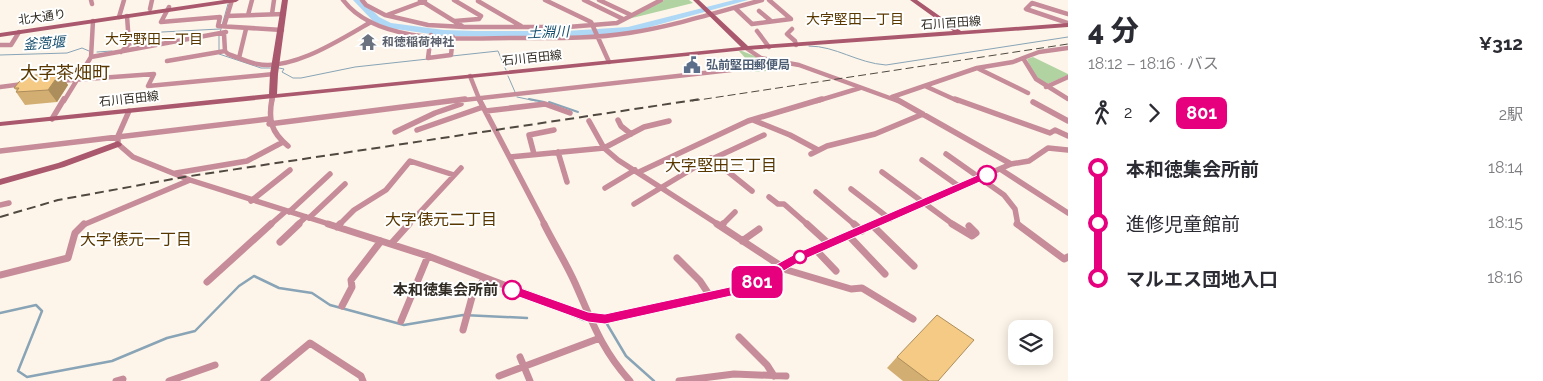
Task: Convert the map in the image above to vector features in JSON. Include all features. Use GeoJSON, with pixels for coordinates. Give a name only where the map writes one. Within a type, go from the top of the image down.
{"type":"FeatureCollection","features":[{"type":"Feature","properties":{"kind":"main road","name":"石川百田線"},"geometry":{"type":"LineString","coordinates":[[0,124],[746,48],[1068,24]]}},
{"type":"Feature","properties":{"kind":"street"},"geometry":{"type":"LineString","coordinates":[[119,16],[124,0]]}},
{"type":"Feature","properties":{"kind":"street"},"geometry":{"type":"LineString","coordinates":[[150,9],[152,0]]}},
{"type":"Feature","properties":{"kind":"street","name":"北大通り"},"geometry":{"type":"LineString","coordinates":[[0,33],[128,16],[214,0]]}},
{"type":"Feature","properties":{"kind":"street"},"geometry":{"type":"LineString","coordinates":[[222,26],[233,0]]}},
{"type":"Feature","properties":{"kind":"street","name":"北大通り"},"geometry":{"type":"LineString","coordinates":[[0,33],[94,21],[150,9],[168,9],[233,0]]}},
{"type":"Feature","properties":{"kind":"street"},"geometry":{"type":"LineString","coordinates":[[248,16],[252,0]]}},
{"type":"Feature","properties":{"kind":"street"},"geometry":{"type":"LineString","coordinates":[[272,14],[274,0]]}},
{"type":"Feature","properties":{"kind":"street"},"geometry":{"type":"LineString","coordinates":[[174,173],[247,161],[285,144],[269,122],[285,0]]}},
{"type":"Feature","properties":{"kind":"street"},"geometry":{"type":"LineString","coordinates":[[343,0],[357,14],[371,22],[405,32],[453,37],[598,35],[656,28],[762,0]]}},
{"type":"Feature","properties":{"kind":"street"},"geometry":{"type":"LineString","coordinates":[[362,0],[366,6],[387,15],[428,25],[464,27],[594,26],[618,23],[661,0]]}},
{"type":"Feature","properties":{"kind":"street"},"geometry":{"type":"LineString","coordinates":[[454,0],[481,16],[479,19],[454,21]]}},
{"type":"Feature","properties":{"kind":"street"},"geometry":{"type":"LineString","coordinates":[[546,0],[594,26],[609,62]]}},
{"type":"Feature","properties":{"kind":"street"},"geometry":{"type":"LineString","coordinates":[[584,0],[623,19]]}},
{"type":"Feature","properties":{"kind":"street"},"geometry":{"type":"LineString","coordinates":[[592,4],[600,0],[631,15]]}},
{"type":"Feature","properties":{"kind":"street"},"geometry":{"type":"LineString","coordinates":[[696,0],[746,48],[761,58],[799,65],[860,88],[892,97],[1011,164]]}},
{"type":"Feature","properties":{"kind":"street"},"geometry":{"type":"LineString","coordinates":[[735,8],[752,24],[791,18],[769,0]]}},
{"type":"Feature","properties":{"kind":"street"},"geometry":{"type":"LineString","coordinates":[[913,0],[960,33]]}},
{"type":"Feature","properties":{"kind":"street"},"geometry":{"type":"LineString","coordinates":[[387,15],[423,1],[464,27]]}},
{"type":"Feature","properties":{"kind":"street"},"geometry":{"type":"LineString","coordinates":[[466,7],[480,1],[523,27]]}},
{"type":"Feature","properties":{"kind":"street"},"geometry":{"type":"LineString","coordinates":[[1068,14],[1032,3],[1026,9],[1068,24]]}},
{"type":"Feature","properties":{"kind":"street"},"geometry":{"type":"LineString","coordinates":[[168,9],[161,22],[220,18],[222,26]]}},
{"type":"Feature","properties":{"kind":"street"},"geometry":{"type":"LineString","coordinates":[[759,11],[770,22]]}},
{"type":"Feature","properties":{"kind":"street"},"geometry":{"type":"LineString","coordinates":[[227,16],[284,14]]}},
{"type":"Feature","properties":{"kind":"street"},"geometry":{"type":"LineString","coordinates":[[121,52],[129,44],[128,16]]}},
{"type":"Feature","properties":{"kind":"street"},"geometry":{"type":"LineString","coordinates":[[52,119],[91,57],[94,21]]}},
{"type":"Feature","properties":{"kind":"street"},"geometry":{"type":"LineString","coordinates":[[167,62],[225,51],[257,64],[275,65],[318,51],[371,22]]}},
{"type":"Feature","properties":{"kind":"street"},"geometry":{"type":"LineString","coordinates":[[222,26],[229,28],[282,30]]}},
{"type":"Feature","properties":{"kind":"street"},"geometry":{"type":"LineString","coordinates":[[91,57],[221,34],[229,28]]}},
{"type":"Feature","properties":{"kind":"street"},"geometry":{"type":"LineString","coordinates":[[792,28],[787,34],[795,41],[796,45]]}},
{"type":"Feature","properties":{"kind":"street"},"geometry":{"type":"LineString","coordinates":[[239,58],[246,29]]}},
{"type":"Feature","properties":{"kind":"street"},"geometry":{"type":"LineString","coordinates":[[757,31],[769,47]]}},
{"type":"Feature","properties":{"kind":"street"},"geometry":{"type":"LineString","coordinates":[[0,45],[11,44],[19,32]]}},
{"type":"Feature","properties":{"kind":"street"},"geometry":{"type":"LineString","coordinates":[[221,34],[225,51]]}},
{"type":"Feature","properties":{"kind":"street"},"geometry":{"type":"LineString","coordinates":[[431,35],[428,58],[451,55],[453,37]]}},
{"type":"Feature","properties":{"kind":"street"},"geometry":{"type":"LineString","coordinates":[[892,97],[977,68],[1013,62],[1039,52],[1068,48]]}},
{"type":"Feature","properties":{"kind":"street"},"geometry":{"type":"LineString","coordinates":[[1024,58],[1030,74],[1046,87],[1068,99]]}},
{"type":"Feature","properties":{"kind":"street"},"geometry":{"type":"LineString","coordinates":[[977,68],[1028,93]]}},
{"type":"Feature","properties":{"kind":"street"},"geometry":{"type":"LineString","coordinates":[[0,150],[118,140],[480,100],[616,81],[731,70]]}},
{"type":"Feature","properties":{"kind":"street"},"geometry":{"type":"LineString","coordinates":[[48,82],[154,74],[148,86],[274,74]]}},
{"type":"Feature","properties":{"kind":"street"},"geometry":{"type":"LineString","coordinates":[[470,76],[484,109],[576,283],[588,317],[612,361],[630,381]]}},
{"type":"Feature","properties":{"kind":"street"},"geometry":{"type":"LineString","coordinates":[[1046,87],[1068,78]]}},
{"type":"Feature","properties":{"kind":"street"},"geometry":{"type":"LineString","coordinates":[[0,87],[29,84]]}},
{"type":"Feature","properties":{"kind":"street"},"geometry":{"type":"LineString","coordinates":[[925,86],[994,114],[1050,132],[1055,130],[1068,136]]}},
{"type":"Feature","properties":{"kind":"street"},"geometry":{"type":"LineString","coordinates":[[605,188],[637,171],[753,120],[860,88]]}},
{"type":"Feature","properties":{"kind":"street"},"geometry":{"type":"LineString","coordinates":[[394,132],[435,113],[480,100]]}},
{"type":"Feature","properties":{"kind":"street"},"geometry":{"type":"LineString","coordinates":[[1033,102],[1068,121]]}},
{"type":"Feature","properties":{"kind":"street"},"geometry":{"type":"LineString","coordinates":[[417,130],[484,109],[545,104],[570,113]]}},
{"type":"Feature","properties":{"kind":"street"},"geometry":{"type":"LineString","coordinates":[[0,182],[61,165],[118,140],[129,111]]}},
{"type":"Feature","properties":{"kind":"street"},"geometry":{"type":"LineString","coordinates":[[811,154],[818,150],[874,134],[923,114]]}},
{"type":"Feature","properties":{"kind":"street"},"geometry":{"type":"LineString","coordinates":[[618,120],[621,126],[630,134]]}},
{"type":"Feature","properties":{"kind":"street"},"geometry":{"type":"LineString","coordinates":[[510,157],[604,148],[644,127],[669,120]]}},
{"type":"Feature","properties":{"kind":"street"},"geometry":{"type":"LineString","coordinates":[[753,120],[790,135],[818,150]]}},
{"type":"Feature","properties":{"kind":"street"},"geometry":{"type":"LineString","coordinates":[[589,121],[604,148],[787,270],[850,289],[862,288],[913,319]]}},
{"type":"Feature","properties":{"kind":"street"},"geometry":{"type":"LineString","coordinates":[[534,154],[529,135],[554,130]]}},
{"type":"Feature","properties":{"kind":"street"},"geometry":{"type":"LineString","coordinates":[[634,204],[659,186],[711,158],[764,135]]}},
{"type":"Feature","properties":{"kind":"street"},"geometry":{"type":"LineString","coordinates":[[118,140],[133,157],[190,180],[381,240],[588,317],[605,319],[710,296],[755,283],[781,266],[1011,164],[1029,161],[1048,148],[1068,150]]}},
{"type":"Feature","properties":{"kind":"street"},"geometry":{"type":"LineString","coordinates":[[558,152],[567,182]]}},
{"type":"Feature","properties":{"kind":"street"},"geometry":{"type":"LineString","coordinates":[[946,154],[981,177],[1008,199],[1015,209],[1015,220],[1018,224],[1064,259],[1068,257]]}},
{"type":"Feature","properties":{"kind":"street"},"geometry":{"type":"LineString","coordinates":[[711,158],[752,191]]}},
{"type":"Feature","properties":{"kind":"street"},"geometry":{"type":"LineString","coordinates":[[922,160],[960,187]]}},
{"type":"Feature","properties":{"kind":"street"},"geometry":{"type":"LineString","coordinates":[[337,227],[354,210],[382,194],[410,161],[454,175]]}},
{"type":"Feature","properties":{"kind":"street"},"geometry":{"type":"LineString","coordinates":[[391,244],[461,168]]}},
{"type":"Feature","properties":{"kind":"street"},"geometry":{"type":"LineString","coordinates":[[1000,169],[1068,213]]}},
{"type":"Feature","properties":{"kind":"street"},"geometry":{"type":"LineString","coordinates":[[251,200],[290,170]]}},
{"type":"Feature","properties":{"kind":"street"},"geometry":{"type":"LineString","coordinates":[[882,172],[961,231],[972,236],[976,233],[969,226]]}},
{"type":"Feature","properties":{"kind":"street"},"geometry":{"type":"LineString","coordinates":[[207,282],[330,174]]}},
{"type":"Feature","properties":{"kind":"street"},"geometry":{"type":"LineString","coordinates":[[0,275],[68,258],[74,233],[85,223],[190,180]]}},
{"type":"Feature","properties":{"kind":"street"},"geometry":{"type":"LineString","coordinates":[[280,242],[346,184]]}},
{"type":"Feature","properties":{"kind":"street"},"geometry":{"type":"LineString","coordinates":[[851,189],[890,219]]}},
{"type":"Feature","properties":{"kind":"street"},"geometry":{"type":"LineString","coordinates":[[816,192],[862,231]]}},
{"type":"Feature","properties":{"kind":"street"},"geometry":{"type":"LineString","coordinates":[[769,197],[778,204],[784,204],[830,244]]}},
{"type":"Feature","properties":{"kind":"street"},"geometry":{"type":"LineString","coordinates":[[0,205],[9,203]]}},
{"type":"Feature","properties":{"kind":"street"},"geometry":{"type":"LineString","coordinates":[[721,226],[735,212]]}},
{"type":"Feature","properties":{"kind":"street"},"geometry":{"type":"LineString","coordinates":[[873,226],[914,266]]}},
{"type":"Feature","properties":{"kind":"street"},"geometry":{"type":"LineString","coordinates":[[742,241],[760,229]]}},
{"type":"Feature","properties":{"kind":"street"},"geometry":{"type":"LineString","coordinates":[[849,236],[885,274]]}},
{"type":"Feature","properties":{"kind":"street"},"geometry":{"type":"LineString","coordinates":[[342,306],[352,287],[351,280],[381,240]]}},
{"type":"Feature","properties":{"kind":"street"},"geometry":{"type":"LineString","coordinates":[[816,250],[836,271]]}},
{"type":"Feature","properties":{"kind":"street"},"geometry":{"type":"LineString","coordinates":[[401,321],[428,256]]}},
{"type":"Feature","properties":{"kind":"street"},"geometry":{"type":"LineString","coordinates":[[676,258],[710,296]]}},
{"type":"Feature","properties":{"kind":"street"},"geometry":{"type":"LineString","coordinates":[[464,330],[472,297],[485,278]]}},
{"type":"Feature","properties":{"kind":"street"},"geometry":{"type":"LineString","coordinates":[[739,337],[748,344],[774,376]]}},
{"type":"Feature","properties":{"kind":"street"},"geometry":{"type":"LineString","coordinates":[[499,376],[523,365],[600,338]]}},
{"type":"Feature","properties":{"kind":"street"},"geometry":{"type":"LineString","coordinates":[[264,381],[310,343],[361,376],[363,381]]}},
{"type":"Feature","properties":{"kind":"street"},"geometry":{"type":"LineString","coordinates":[[520,357],[530,381]]}},
{"type":"Feature","properties":{"kind":"street"},"geometry":{"type":"LineString","coordinates":[[168,381],[216,365]]}},
{"type":"Feature","properties":{"kind":"street"},"geometry":{"type":"LineString","coordinates":[[679,381],[734,374],[786,376]]}},
{"type":"Feature","properties":{"kind":"street"},"geometry":{"type":"LineString","coordinates":[[116,381],[123,379],[122,381]]}},
{"type":"Feature","properties":{"kind":"green space"},"geometry":{"type":"Polygon","coordinates":[[[664,0],[689,0],[693,3],[628,19],[664,0]]]}},
{"type":"Feature","properties":{"kind":"green space"},"geometry":{"type":"Polygon","coordinates":[[[739,51],[772,63],[766,63],[767,71],[751,72],[743,61],[747,60],[739,51]]]}},
{"type":"Feature","properties":{"kind":"green space"},"geometry":{"type":"Polygon","coordinates":[[[1033,57],[1068,75],[1045,85],[1034,75],[1027,59],[1033,57]]]}},
{"type":"Feature","properties":{"kind":"building"},"geometry":{"type":"Polygon","coordinates":[[[60,73],[48,90],[16,92],[19,88],[14,88],[24,76],[60,73]]]}},
{"type":"Feature","properties":{"kind":"building"},"geometry":{"type":"Polygon","coordinates":[[[937,315],[974,340],[938,381],[929,381],[897,357],[937,315]]]}},
{"type":"Feature","properties":{"kind":"waterway","name":"土淵川"},"geometry":{"type":"LineString","coordinates":[[357,0],[376,19],[389,25],[444,33],[475,34],[566,34],[628,30],[744,0]]}},
{"type":"Feature","properties":{"kind":"waterway"},"geometry":{"type":"LineString","coordinates":[[228,4],[219,36],[219,54],[261,68],[272,68]]}},
{"type":"Feature","properties":{"kind":"waterway","name":"釜萢堰"},"geometry":{"type":"LineString","coordinates":[[131,45],[162,32],[220,29]]}},
{"type":"Feature","properties":{"kind":"waterway"},"geometry":{"type":"LineString","coordinates":[[809,46],[828,49],[875,64],[886,65],[1068,37]]}},
{"type":"Feature","properties":{"kind":"waterway","name":"釜萢堰"},"geometry":{"type":"LineString","coordinates":[[0,55],[67,53],[82,48],[89,51]]}},
{"type":"Feature","properties":{"kind":"waterway","name":"釜萢堰"},"geometry":{"type":"LineString","coordinates":[[97,52],[112,51]]}},
{"type":"Feature","properties":{"kind":"waterway"},"geometry":{"type":"LineString","coordinates":[[452,56],[498,51],[506,70]]}},
{"type":"Feature","properties":{"kind":"waterway"},"geometry":{"type":"LineString","coordinates":[[279,68],[284,69],[282,72],[293,78],[301,78],[355,67],[428,59]]}},
{"type":"Feature","properties":{"kind":"waterway"},"geometry":{"type":"LineString","coordinates":[[508,76],[515,92]]}},
{"type":"Feature","properties":{"kind":"waterway"},"geometry":{"type":"LineString","coordinates":[[517,97],[536,101]]}},
{"type":"Feature","properties":{"kind":"waterway"},"geometry":{"type":"LineString","coordinates":[[529,99],[544,102]]}},
{"type":"Feature","properties":{"kind":"waterway"},"geometry":{"type":"LineString","coordinates":[[549,102],[578,112]]}},
{"type":"Feature","properties":{"kind":"waterway"},"geometry":{"type":"LineString","coordinates":[[0,313],[36,305],[42,311],[18,371],[27,377],[112,361],[167,338],[195,331],[239,286],[254,276],[279,288],[312,293],[330,305],[404,325],[463,315],[527,318]]}},
{"type":"Feature","properties":{"kind":"waterway"},"geometry":{"type":"LineString","coordinates":[[572,315],[584,320]]}},
{"type":"Feature","properties":{"kind":"waterway"},"geometry":{"type":"LineString","coordinates":[[607,324],[626,356],[654,381]]}},
{"type":"Feature","properties":{"kind":"railway"},"geometry":{"type":"LineString","coordinates":[[692,101],[1068,44]]}},
{"type":"Feature","properties":{"kind":"railway"},"geometry":{"type":"LineString","coordinates":[[0,217],[58,200],[184,177],[701,99]]}},
{"type":"Feature","properties":{"kind":"bus line","name":"801"},"geometry":{"type":"LineString","coordinates":[[512,290],[588,317],[605,319],[740,289],[755,283],[801,256],[987,175]]}},
{"type":"Feature","properties":{"kind":"place","name":"和徳稲荷神社"},"geometry":{"type":"Point","coordinates":[368,42]}},
{"type":"Feature","properties":{"kind":"place","name":"弘前堅田郵便局"},"geometry":{"type":"Point","coordinates":[692,65]}},
{"type":"Feature","properties":{"kind":"place","name":"本和徳集会所前"},"geometry":{"type":"Point","coordinates":[512,290]}},
{"type":"Feature","properties":{"kind":"district","name":"大字堅田一丁目"},"geometry":{"type":"Point","coordinates":[855,19]}},
{"type":"Feature","properties":{"kind":"district","name":"大字野田一丁目"},"geometry":{"type":"Point","coordinates":[154,39]}},
{"type":"Feature","properties":{"kind":"district","name":"大字茶畑町"},"geometry":{"type":"Point","coordinates":[65,73]}},
{"type":"Feature","properties":{"kind":"district","name":"大字堅田三丁目"},"geometry":{"type":"Point","coordinates":[721,165]}},
{"type":"Feature","properties":{"kind":"district","name":"大字俵元二丁目"},"geometry":{"type":"Point","coordinates":[441,219]}},
{"type":"Feature","properties":{"kind":"district","name":"大字俵元一丁目"},"geometry":{"type":"Point","coordinates":[136,239]}}]}
